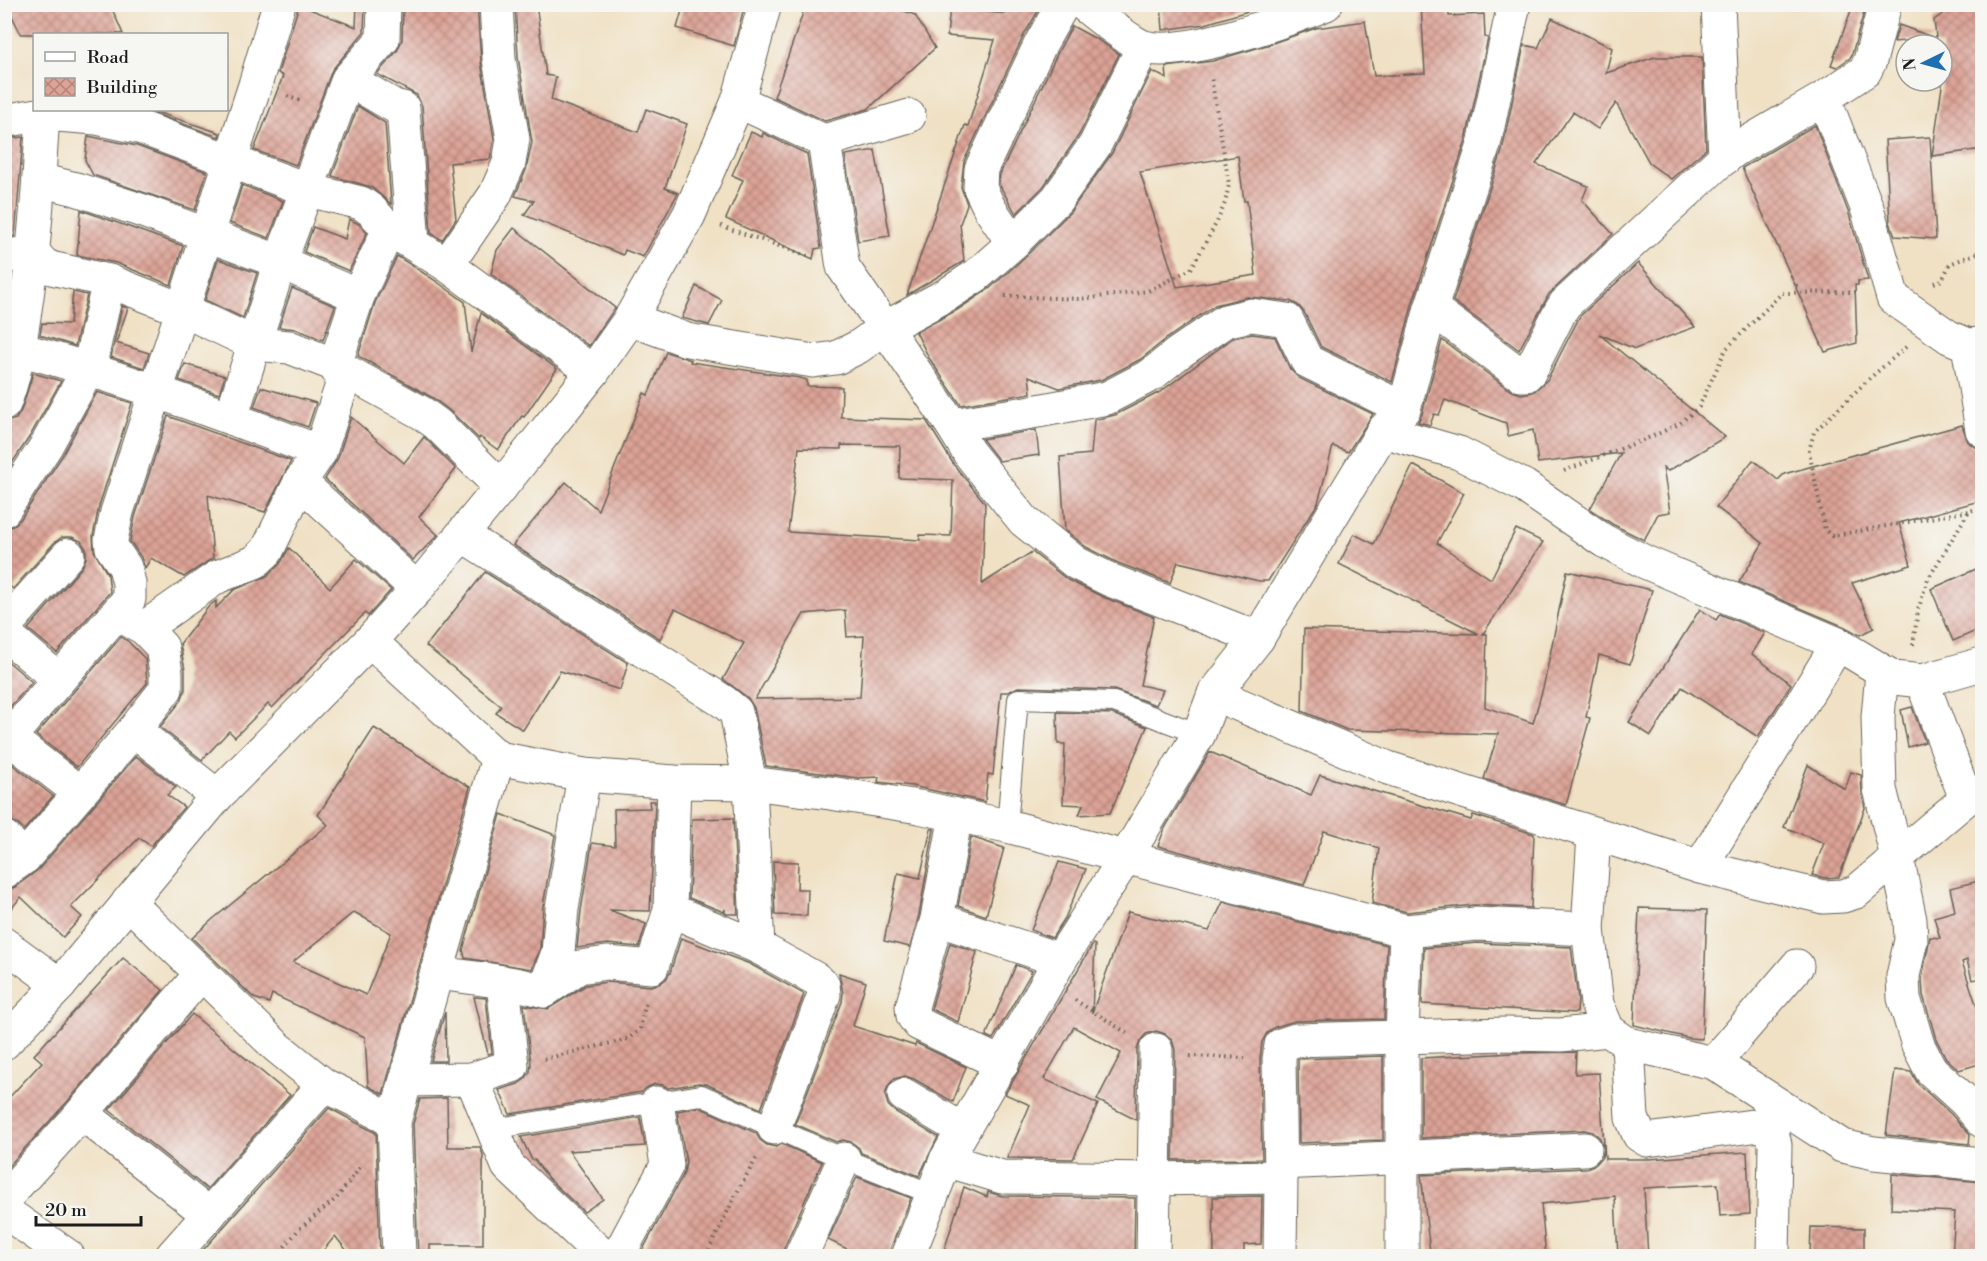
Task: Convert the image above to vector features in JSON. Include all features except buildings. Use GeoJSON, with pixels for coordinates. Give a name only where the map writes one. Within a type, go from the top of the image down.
{"type":"FeatureCollection","features":[{"type":"Feature","properties":{"kind":"street"},"geometry":{"type":"LineString","coordinates":[[11,855],[80,793],[166,689],[162,647],[130,621],[129,583],[125,567],[112,548],[111,540],[117,512],[279,4]]}},
{"type":"Feature","properties":{"kind":"street"},"geometry":{"type":"LineString","coordinates":[[231,418],[280,262],[348,79],[382,39],[384,4]]}},
{"type":"Feature","properties":{"kind":"street"},"geometry":{"type":"LineString","coordinates":[[447,265],[495,195],[509,163],[513,139],[499,59],[496,4]]}},
{"type":"Feature","properties":{"kind":"street"},"geometry":{"type":"LineString","coordinates":[[4,1043],[60,985],[217,796],[370,641],[417,590],[593,372],[630,319],[689,215],[738,101],[765,4]]}},
{"type":"Feature","properties":{"kind":"street"},"geometry":{"type":"LineString","coordinates":[[1013,243],[990,209],[980,188],[981,169],[1041,43],[1063,4]]}},
{"type":"Feature","properties":{"kind":"street"},"geometry":{"type":"LineString","coordinates":[[1083,4],[1143,46],[1165,48],[1205,44],[1292,19],[1326,4]]}},
{"type":"Feature","properties":{"kind":"street"},"geometry":{"type":"LineString","coordinates":[[908,1257],[946,1160],[1060,960],[1126,857],[1199,734],[1214,694],[1258,638],[1393,420],[1484,145],[1514,4]]}},
{"type":"Feature","properties":{"kind":"street"},"geometry":{"type":"LineString","coordinates":[[1718,4],[1725,158]]}},
{"type":"Feature","properties":{"kind":"street"},"geometry":{"type":"LineString","coordinates":[[1431,309],[1521,375],[1526,375],[1565,304],[1640,234],[1725,158],[1865,71],[1868,67],[1881,6]]}},
{"type":"Feature","properties":{"kind":"street"},"geometry":{"type":"LineString","coordinates":[[630,319],[687,340],[813,361],[836,358],[858,347],[885,328],[977,274],[1013,243],[1057,199],[1095,145],[1143,46]]}},
{"type":"Feature","properties":{"kind":"street"},"geometry":{"type":"LineString","coordinates":[[80,793],[6,738],[58,679],[130,621],[217,577],[255,562],[267,551],[300,482],[320,452],[343,382],[336,365],[358,296],[401,236],[403,108],[394,106],[348,79]]}},
{"type":"Feature","properties":{"kind":"street"},"geometry":{"type":"LineString","coordinates":[[1824,98],[1867,208],[1893,298],[1949,338],[1975,344],[1983,430]]}},
{"type":"Feature","properties":{"kind":"street"},"geometry":{"type":"LineString","coordinates":[[738,101],[824,141],[909,116]]}},
{"type":"Feature","properties":{"kind":"street"},"geometry":{"type":"LineString","coordinates":[[4,404],[12,385],[19,350],[19,255],[39,180],[16,115],[96,117],[142,128],[308,190],[361,203],[401,236],[447,265],[593,372]]}},
{"type":"Feature","properties":{"kind":"street"},"geometry":{"type":"LineString","coordinates":[[824,141],[843,267],[969,453],[1024,521],[1076,563],[1110,580],[1258,638]]}},
{"type":"Feature","properties":{"kind":"street"},"geometry":{"type":"LineString","coordinates":[[39,180],[76,189],[132,208],[280,262],[358,296]]}},
{"type":"Feature","properties":{"kind":"street"},"geometry":{"type":"LineString","coordinates":[[19,255],[51,268],[109,281],[183,310],[255,344],[289,347],[336,365],[422,413],[437,424],[501,487]]}},
{"type":"Feature","properties":{"kind":"street"},"geometry":{"type":"LineString","coordinates":[[4,510],[46,446],[89,368],[109,281]]}},
{"type":"Feature","properties":{"kind":"street"},"geometry":{"type":"LineString","coordinates":[[952,425],[1107,398],[1151,375],[1225,321],[1251,315],[1287,320],[1307,361],[1393,420],[1524,486],[1604,541],[1645,562],[1838,644],[1904,678],[1975,795],[1856,892],[1823,897],[1700,867],[1388,768],[1214,694]]}},
{"type":"Feature","properties":{"kind":"street"},"geometry":{"type":"LineString","coordinates":[[19,350],[89,368],[320,452]]}},
{"type":"Feature","properties":{"kind":"street"},"geometry":{"type":"LineString","coordinates":[[300,482],[417,590]]}},
{"type":"Feature","properties":{"kind":"street"},"geometry":{"type":"LineString","coordinates":[[462,535],[724,702],[736,712],[750,783],[758,948]]}},
{"type":"Feature","properties":{"kind":"street"},"geometry":{"type":"LineString","coordinates":[[4,627],[68,555]]}},
{"type":"Feature","properties":{"kind":"street"},"geometry":{"type":"LineString","coordinates":[[4,633],[58,679]]}},
{"type":"Feature","properties":{"kind":"street"},"geometry":{"type":"LineString","coordinates":[[370,641],[498,758],[584,775],[674,782],[750,783],[830,793],[956,815],[1006,826],[1406,931],[1476,924],[1588,929]]}},
{"type":"Feature","properties":{"kind":"street"},"geometry":{"type":"LineString","coordinates":[[1700,867],[1838,644]]}},
{"type":"Feature","properties":{"kind":"street"},"geometry":{"type":"LineString","coordinates":[[1983,664],[1904,678],[1878,717],[1880,789],[1910,920],[1911,940],[1903,976],[1904,998],[1909,1018],[1918,1045],[1931,1070],[1983,1121]]}},
{"type":"Feature","properties":{"kind":"street"},"geometry":{"type":"LineString","coordinates":[[134,730],[217,796]]}},
{"type":"Feature","properties":{"kind":"street"},"geometry":{"type":"LineString","coordinates":[[399,1257],[394,1122],[498,758]]}},
{"type":"Feature","properties":{"kind":"street"},"geometry":{"type":"LineString","coordinates":[[544,991],[558,952],[562,909],[584,775]]}},
{"type":"Feature","properties":{"kind":"street"},"geometry":{"type":"LineString","coordinates":[[544,991],[579,967],[607,963],[652,967],[670,910],[674,782]]}},
{"type":"Feature","properties":{"kind":"street"},"geometry":{"type":"LineString","coordinates":[[956,815],[937,920],[912,1006],[913,1017],[918,1024],[1002,1064]]}},
{"type":"Feature","properties":{"kind":"street"},"geometry":{"type":"LineString","coordinates":[[1594,835],[1588,929],[1597,1004],[1618,1037],[1632,1118],[1639,1135],[1647,1140],[1760,1125],[1772,1131],[1775,1145],[1773,1257]]}},
{"type":"Feature","properties":{"kind":"street"},"geometry":{"type":"LineString","coordinates":[[128,902],[278,1047],[324,1085],[361,1102],[394,1122]]}},
{"type":"Feature","properties":{"kind":"street"},"geometry":{"type":"LineString","coordinates":[[670,910],[758,948],[823,985],[824,995],[774,1128]]}},
{"type":"Feature","properties":{"kind":"street"},"geometry":{"type":"LineString","coordinates":[[937,920],[1060,960]]}},
{"type":"Feature","properties":{"kind":"street"},"geometry":{"type":"LineString","coordinates":[[1402,1257],[1404,1159],[1402,1036],[1406,931]]}},
{"type":"Feature","properties":{"kind":"street"},"geometry":{"type":"LineString","coordinates":[[4,944],[60,985]]}},
{"type":"Feature","properties":{"kind":"street"},"geometry":{"type":"LineString","coordinates":[[1714,1063],[1797,966]]}},
{"type":"Feature","properties":{"kind":"street"},"geometry":{"type":"LineString","coordinates":[[437,973],[516,983],[544,991]]}},
{"type":"Feature","properties":{"kind":"street"},"geometry":{"type":"LineString","coordinates":[[4,1199],[82,1113],[201,974]]}},
{"type":"Feature","properties":{"kind":"street"},"geometry":{"type":"LineString","coordinates":[[406,1080],[472,1079],[512,1066],[503,983]]}},
{"type":"Feature","properties":{"kind":"street"},"geometry":{"type":"LineString","coordinates":[[1280,1257],[1279,1059],[1281,1045],[1296,1040],[1506,1034],[1618,1037],[1714,1063],[1842,1146],[1875,1154],[1983,1164]]}},
{"type":"Feature","properties":{"kind":"street"},"geometry":{"type":"LineString","coordinates":[[1154,1257],[1156,1050]]}},
{"type":"Feature","properties":{"kind":"street"},"geometry":{"type":"LineString","coordinates":[[472,1079],[508,1166],[603,1257]]}},
{"type":"Feature","properties":{"kind":"street"},"geometry":{"type":"LineString","coordinates":[[172,1257],[324,1085]]}},
{"type":"Feature","properties":{"kind":"street"},"geometry":{"type":"LineString","coordinates":[[904,1095],[963,1130]]}},
{"type":"Feature","properties":{"kind":"street"},"geometry":{"type":"LineString","coordinates":[[618,1257],[667,1165],[657,1103]]}},
{"type":"Feature","properties":{"kind":"street"},"geometry":{"type":"LineString","coordinates":[[82,1113],[209,1215]]}},
{"type":"Feature","properties":{"kind":"street"},"geometry":{"type":"LineString","coordinates":[[946,1160],[1002,1177],[1153,1179],[1404,1159],[1585,1149]]}},
{"type":"Feature","properties":{"kind":"street"},"geometry":{"type":"LineString","coordinates":[[801,1257],[844,1159]]}},
{"type":"Feature","properties":{"kind":"street"},"geometry":{"type":"LineString","coordinates":[[4,1211],[68,1257]]}},
{"type":"Feature","properties":{"kind":"lane"},"geometry":{"type":"LineString","coordinates":[[1006,826],[1018,699],[1114,702],[1199,734]]}},
{"type":"Feature","properties":{"kind":"lane"},"geometry":{"type":"LineString","coordinates":[[493,1129],[701,1095],[844,1159],[932,1194]]}},
{"type":"Feature","properties":{"kind":"path"},"geometry":{"type":"LineString","coordinates":[[1004,296],[1081,299],[1148,291],[1191,269],[1221,212],[1229,184],[1205,44]]}},
{"type":"Feature","properties":{"kind":"path"},"geometry":{"type":"LineString","coordinates":[[689,215],[843,267]]}},
{"type":"Feature","properties":{"kind":"path"},"geometry":{"type":"LineString","coordinates":[[1524,486],[1679,424],[1699,407],[1726,349],[1782,293],[1883,291],[1893,298],[1942,280],[1950,264],[1983,251]]}},
{"type":"Feature","properties":{"kind":"path"},"geometry":{"type":"LineString","coordinates":[[1932,325],[1870,378],[1814,432],[1809,451],[1825,530],[1832,536],[1983,508]]}},
{"type":"Feature","properties":{"kind":"path"},"geometry":{"type":"LineString","coordinates":[[1904,678],[1922,594],[1969,511]]}},
{"type":"Feature","properties":{"kind":"path"},"geometry":{"type":"LineString","coordinates":[[512,1066],[628,1039],[640,1029],[652,967]]}},
{"type":"Feature","properties":{"kind":"path"},"geometry":{"type":"LineString","coordinates":[[277,1257],[299,1229],[337,1198],[394,1122]]}},
{"type":"Feature","properties":{"kind":"path"},"geometry":{"type":"LineString","coordinates":[[706,1257],[737,1192],[774,1128]]}}]}
